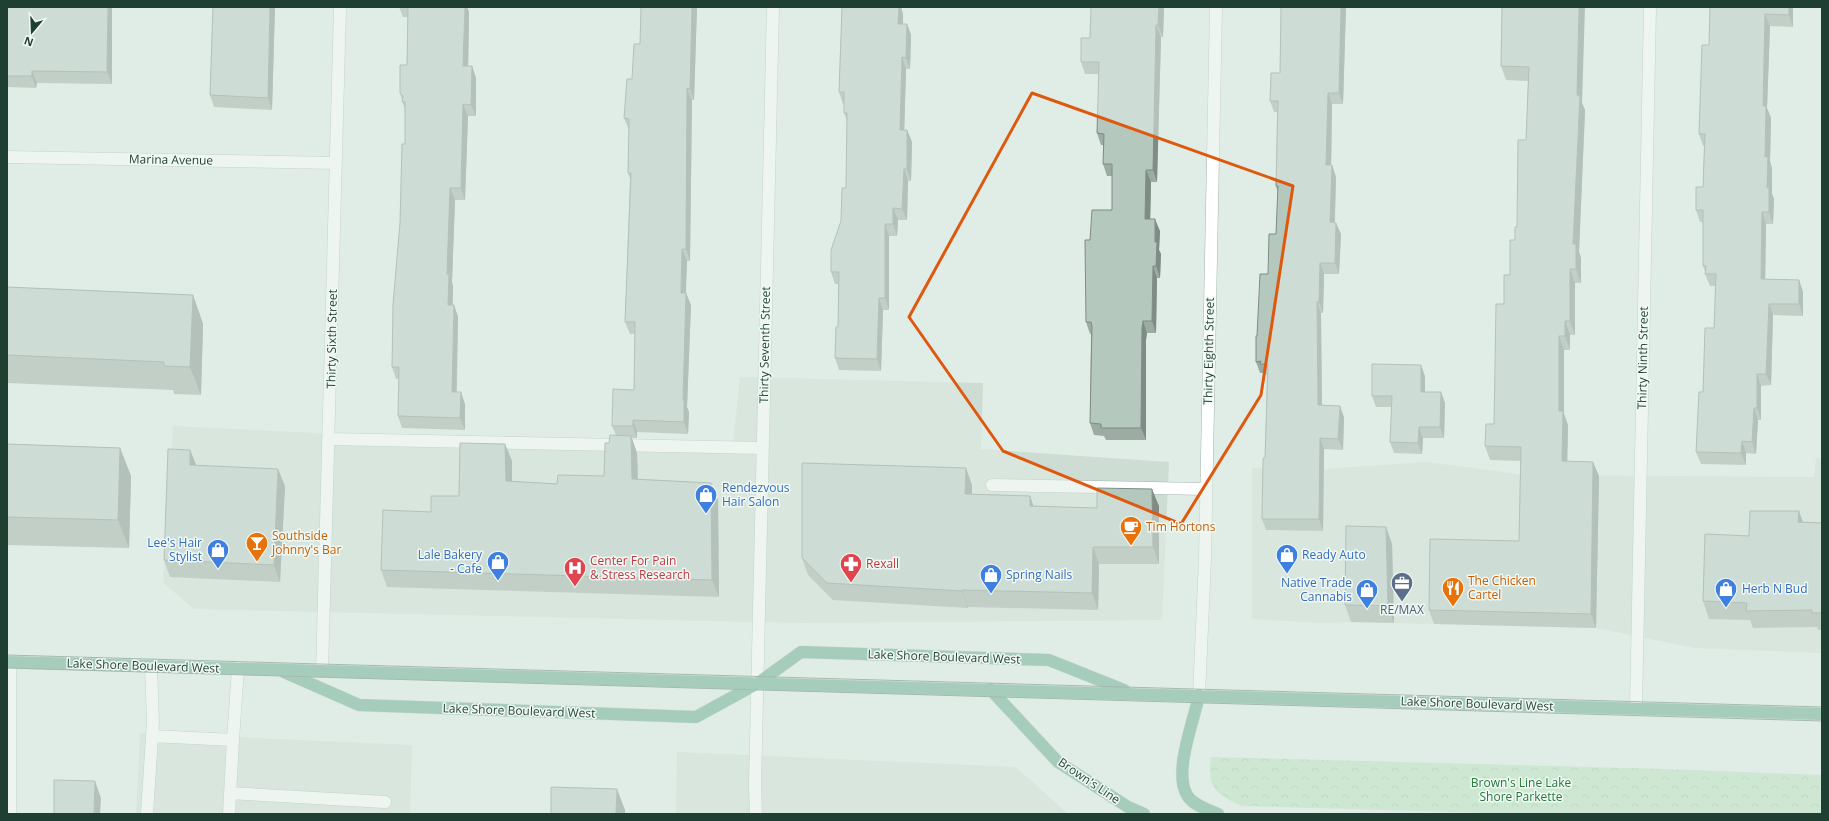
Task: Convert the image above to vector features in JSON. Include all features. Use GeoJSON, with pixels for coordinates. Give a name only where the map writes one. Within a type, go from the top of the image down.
{"type":"FeatureCollection","features":[{"type":"Feature","properties":{"kind":"main road","name":"Lake Shore Boulevard West"},"geometry":{"type":"LineString","coordinates":[[278,669],[359,705],[688,717],[696,717],[758,683],[801,652],[1049,660],[1133,694]]}},
{"type":"Feature","properties":{"kind":"main road","name":"Lake Shore Boulevard West"},"geometry":{"type":"LineString","coordinates":[[9,662],[1822,714]]}},
{"type":"Feature","properties":{"kind":"main road","name":"Brown's Line"},"geometry":{"type":"LineString","coordinates":[[990,689],[1058,762],[1128,807],[1144,814]]}},
{"type":"Feature","properties":{"kind":"main road"},"geometry":{"type":"LineString","coordinates":[[1199,695],[1183,762],[1182,779],[1187,797],[1204,808],[1218,814]]}},
{"type":"Feature","properties":{"kind":"street","name":"Thirty Sixth Street"},"geometry":{"type":"LineString","coordinates":[[322,671],[330,439],[340,7]]}},
{"type":"Feature","properties":{"kind":"street","name":"Thirty Seventh Street"},"geometry":{"type":"LineString","coordinates":[[756,814],[773,7]]}},
{"type":"Feature","properties":{"kind":"street","name":"Thirty Eighth Street"},"geometry":{"type":"LineString","coordinates":[[1199,695],[1204,591],[1216,7]]}},
{"type":"Feature","properties":{"kind":"street","name":"Thirty Ninth Street"},"geometry":{"type":"LineString","coordinates":[[1636,708],[1650,7]]}},
{"type":"Feature","properties":{"kind":"street","name":"Marina Avenue"},"geometry":{"type":"LineString","coordinates":[[7,156],[336,163]]}},
{"type":"Feature","properties":{"kind":"street"},"geometry":{"type":"LineString","coordinates":[[330,439],[763,448]]}},
{"type":"Feature","properties":{"kind":"street"},"geometry":{"type":"LineString","coordinates":[[992,485],[1206,489]]}},
{"type":"Feature","properties":{"kind":"street"},"geometry":{"type":"LineString","coordinates":[[9,662],[10,814]]}},
{"type":"Feature","properties":{"kind":"street"},"geometry":{"type":"LineString","coordinates":[[147,814],[152,736],[150,666]]}},
{"type":"Feature","properties":{"kind":"street"},"geometry":{"type":"LineString","coordinates":[[229,814],[238,668]]}},
{"type":"Feature","properties":{"kind":"street"},"geometry":{"type":"LineString","coordinates":[[152,736],[233,740]]}},
{"type":"Feature","properties":{"kind":"street"},"geometry":{"type":"LineString","coordinates":[[230,793],[385,802]]}},
{"type":"Feature","properties":{"kind":"highlighted area"},"geometry":{"type":"Polygon","coordinates":[[[1032,93],[1293,186],[1261,395],[1181,524],[1003,451],[909,317],[1032,93]]]}},
{"type":"Feature","properties":{"kind":"shaded area"},"geometry":{"type":"Polygon","coordinates":[[[740,377],[983,383],[981,449],[1169,462],[1162,620],[800,623],[194,609],[163,583],[173,426],[358,435],[733,443],[740,377]]]}},
{"type":"Feature","properties":{"kind":"shaded area"},"geometry":{"type":"Polygon","coordinates":[[[1816,458],[1822,458],[1822,653],[1694,648],[1596,628],[1351,622],[1322,623],[1252,619],[1252,468],[1324,469],[1426,462],[1526,475],[1814,477],[1816,458]]]}},
{"type":"Feature","properties":{"kind":"shaded area"},"geometry":{"type":"Polygon","coordinates":[[[140,733],[412,745],[410,814],[136,814],[140,733]]]}},
{"type":"Feature","properties":{"kind":"shaded area"},"geometry":{"type":"Polygon","coordinates":[[[677,752],[1016,767],[1068,814],[676,814],[677,752]]]}},
{"type":"Feature","properties":{"kind":"green space","name":"Brown's Line Lake Shore Parkette"},"geometry":{"type":"Polygon","coordinates":[[[1211,757],[1665,769],[1822,775],[1822,814],[1521,814],[1242,806],[1225,798],[1215,788],[1210,776],[1211,757]]]}},
{"type":"Feature","properties":{"kind":"building"},"geometry":{"type":"Polygon","coordinates":[[[7,7],[108,7],[107,72],[32,71],[32,76],[7,76],[7,7]]]}},
{"type":"Feature","properties":{"kind":"building"},"geometry":{"type":"Polygon","coordinates":[[[213,7],[270,7],[268,98],[210,95],[213,7]]]}},
{"type":"Feature","properties":{"kind":"building"},"geometry":{"type":"Polygon","coordinates":[[[408,7],[465,7],[463,66],[472,66],[471,105],[463,104],[461,188],[450,188],[447,274],[449,274],[448,305],[454,305],[452,392],[461,392],[460,418],[398,416],[399,367],[392,367],[393,304],[400,223],[402,144],[405,144],[405,102],[402,102],[403,96],[400,93],[400,65],[407,65],[408,7]]]}},
{"type":"Feature","properties":{"kind":"building"},"geometry":{"type":"Polygon","coordinates":[[[641,7],[692,7],[690,89],[687,88],[686,249],[682,249],[681,293],[686,293],[683,400],[684,422],[633,420],[633,426],[612,426],[613,389],[634,390],[635,322],[625,322],[631,173],[628,173],[629,119],[624,118],[627,79],[632,79],[634,44],[640,44],[641,7]]]}},
{"type":"Feature","properties":{"kind":"building"},"geometry":{"type":"Polygon","coordinates":[[[842,7],[899,7],[898,24],[907,24],[906,58],[902,57],[900,130],[907,130],[907,169],[904,169],[902,209],[893,208],[893,224],[885,224],[885,298],[879,298],[877,359],[835,358],[836,327],[838,327],[839,272],[831,272],[831,250],[841,221],[842,188],[846,188],[847,113],[844,113],[844,92],[839,92],[842,7]]]}},
{"type":"Feature","properties":{"kind":"building"},"geometry":{"type":"Polygon","coordinates":[[[1091,7],[1159,7],[1158,25],[1156,25],[1153,170],[1146,170],[1145,219],[1155,219],[1155,242],[1157,242],[1156,266],[1153,266],[1152,321],[1143,321],[1142,328],[1141,428],[1101,428],[1101,424],[1090,423],[1092,326],[1091,322],[1086,322],[1085,240],[1090,240],[1092,210],[1112,210],[1112,164],[1103,164],[1104,134],[1097,133],[1099,62],[1081,62],[1081,38],[1090,38],[1091,7]]]}},
{"type":"Feature","properties":{"kind":"building"},"geometry":{"type":"Polygon","coordinates":[[[1281,7],[1341,7],[1339,93],[1328,93],[1326,165],[1332,165],[1330,222],[1336,223],[1335,263],[1320,263],[1319,302],[1317,302],[1318,405],[1340,406],[1338,439],[1320,438],[1319,519],[1262,519],[1263,458],[1265,458],[1268,364],[1260,364],[1261,361],[1256,362],[1256,336],[1260,274],[1268,274],[1269,234],[1276,234],[1278,186],[1276,186],[1278,101],[1270,101],[1271,73],[1280,73],[1281,7]]]}},
{"type":"Feature","properties":{"kind":"building"},"geometry":{"type":"Polygon","coordinates":[[[1502,7],[1579,7],[1577,95],[1580,96],[1573,244],[1576,244],[1576,269],[1570,269],[1570,321],[1565,321],[1565,336],[1559,336],[1559,411],[1563,411],[1562,461],[1593,462],[1591,614],[1429,610],[1430,539],[1519,541],[1521,447],[1485,446],[1486,424],[1494,424],[1496,304],[1504,304],[1504,275],[1510,275],[1510,240],[1515,240],[1515,227],[1517,227],[1518,140],[1526,140],[1529,67],[1501,66],[1502,7]]]}},
{"type":"Feature","properties":{"kind":"building"},"geometry":{"type":"Polygon","coordinates":[[[1710,7],[1789,7],[1789,15],[1765,14],[1763,106],[1766,106],[1765,157],[1768,157],[1767,188],[1769,188],[1769,212],[1762,212],[1761,279],[1799,280],[1799,304],[1769,304],[1766,374],[1757,374],[1757,408],[1754,408],[1752,442],[1742,441],[1741,453],[1696,452],[1699,392],[1703,392],[1705,328],[1714,328],[1716,274],[1705,274],[1706,266],[1703,266],[1703,210],[1696,210],[1696,187],[1703,187],[1705,134],[1699,134],[1702,45],[1709,45],[1710,7]]]}},
{"type":"Feature","properties":{"kind":"building"},"geometry":{"type":"Polygon","coordinates":[[[7,287],[193,295],[190,367],[164,366],[164,362],[7,355],[7,287]]]}},
{"type":"Feature","properties":{"kind":"building"},"geometry":{"type":"Polygon","coordinates":[[[1372,364],[1421,365],[1421,392],[1441,392],[1440,427],[1419,427],[1418,443],[1390,442],[1392,396],[1372,396],[1372,364]]]}},
{"type":"Feature","properties":{"kind":"building"},"geometry":{"type":"Polygon","coordinates":[[[610,435],[631,436],[632,479],[711,483],[712,580],[381,570],[383,510],[431,512],[431,496],[459,496],[460,443],[505,444],[506,481],[557,484],[558,475],[604,476],[605,443],[609,443],[610,435]]]}},
{"type":"Feature","properties":{"kind":"building"},"geometry":{"type":"Polygon","coordinates":[[[7,444],[120,448],[118,520],[7,517],[7,444]]]}},
{"type":"Feature","properties":{"kind":"building"},"geometry":{"type":"Polygon","coordinates":[[[168,449],[190,450],[190,465],[278,469],[274,565],[164,560],[168,449]]]}},
{"type":"Feature","properties":{"kind":"building"},"geometry":{"type":"Polygon","coordinates":[[[802,463],[966,468],[965,494],[1030,496],[1030,506],[1097,508],[1097,488],[1152,489],[1153,547],[1093,547],[1092,593],[962,591],[827,583],[802,558],[802,463]]]}},
{"type":"Feature","properties":{"kind":"building"},"geometry":{"type":"Polygon","coordinates":[[[1750,511],[1799,511],[1798,522],[1822,523],[1822,613],[1812,613],[1812,610],[1746,611],[1747,603],[1703,601],[1705,534],[1749,536],[1750,511]]]}},
{"type":"Feature","properties":{"kind":"building"},"geometry":{"type":"Polygon","coordinates":[[[1346,526],[1386,527],[1388,606],[1345,605],[1346,526]]]}},
{"type":"Feature","properties":{"kind":"building"},"geometry":{"type":"Polygon","coordinates":[[[54,780],[95,781],[94,814],[54,814],[54,780]]]}},
{"type":"Feature","properties":{"kind":"building"},"geometry":{"type":"Polygon","coordinates":[[[551,787],[617,789],[616,814],[551,814],[551,787]]]}},
{"type":"Feature","properties":{"kind":"tram line"},"geometry":{"type":"LineString","coordinates":[[7,655],[1822,707]]}},
{"type":"Feature","properties":{"kind":"tram line"},"geometry":{"type":"LineString","coordinates":[[7,668],[1822,721]]}},
{"type":"Feature","properties":{"kind":"place","name":"Rendezvous Hair Salon"},"geometry":{"type":"Point","coordinates":[706,514]}},
{"type":"Feature","properties":{"kind":"place","name":"Tim Hortons"},"geometry":{"type":"Point","coordinates":[1131,546]}},
{"type":"Feature","properties":{"kind":"place","name":"Southside Johnny's Bar"},"geometry":{"type":"Point","coordinates":[257,562]}},
{"type":"Feature","properties":{"kind":"place","name":"Lee's Hair Stylist"},"geometry":{"type":"Point","coordinates":[218,570]}},
{"type":"Feature","properties":{"kind":"place","name":"Ready Auto"},"geometry":{"type":"Point","coordinates":[1287,574]}},
{"type":"Feature","properties":{"kind":"place","name":"Lale Bakery - Cafe"},"geometry":{"type":"Point","coordinates":[498,582]}},
{"type":"Feature","properties":{"kind":"place","name":"Rexall"},"geometry":{"type":"Point","coordinates":[851,584]}},
{"type":"Feature","properties":{"kind":"place","name":"Center For Pain & Stress Research"},"geometry":{"type":"Point","coordinates":[575,588]}},
{"type":"Feature","properties":{"kind":"place","name":"Spring Nails"},"geometry":{"type":"Point","coordinates":[991,594]}},
{"type":"Feature","properties":{"kind":"place","name":"RE/MAX"},"geometry":{"type":"Point","coordinates":[1402,602]}},
{"type":"Feature","properties":{"kind":"place","name":"The Chicken Cartel"},"geometry":{"type":"Point","coordinates":[1453,608]}},
{"type":"Feature","properties":{"kind":"place","name":"Herb N Bud"},"geometry":{"type":"Point","coordinates":[1726,608]}},
{"type":"Feature","properties":{"kind":"place","name":"Native Trade Cannabis"},"geometry":{"type":"Point","coordinates":[1367,610]}}]}
